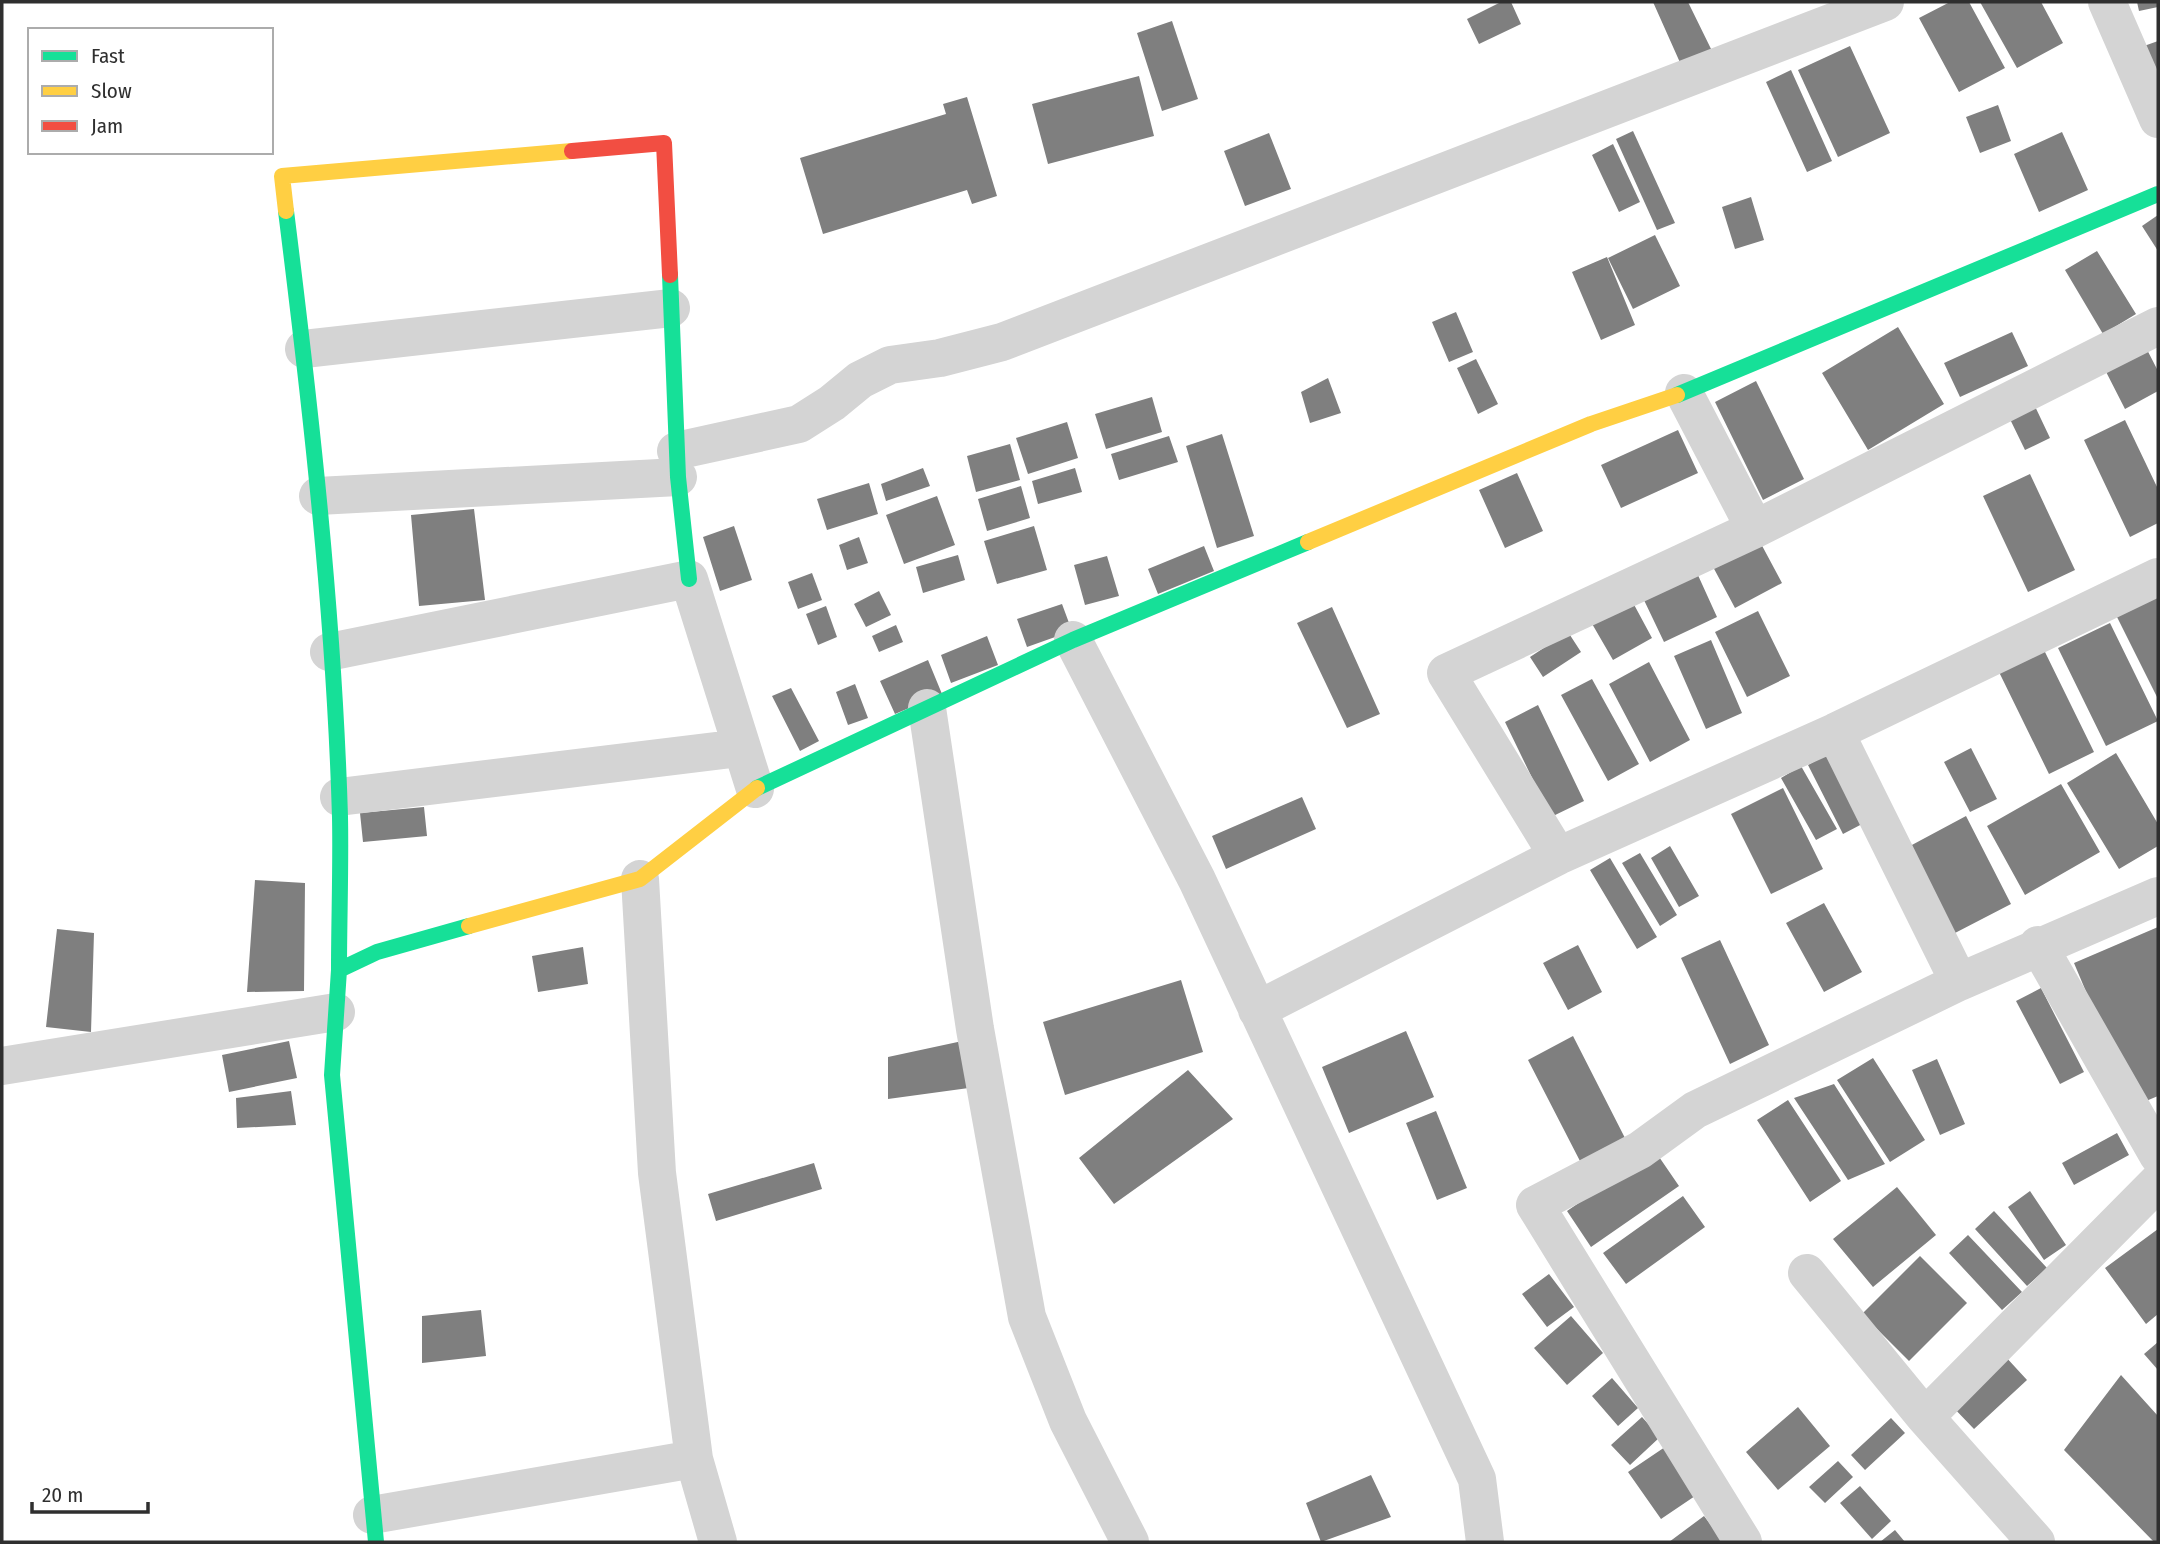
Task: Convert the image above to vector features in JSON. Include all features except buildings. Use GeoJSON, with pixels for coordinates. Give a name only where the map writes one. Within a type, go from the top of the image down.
{"type":"FeatureCollection","features":[{"type":"Feature","properties":{"kind":"street"},"geometry":{"type":"LineString","coordinates":[[318,496],[677,464],[799,424],[832,403],[860,380],[890,365],[940,358],[1002,341],[1885,2]]}},
{"type":"Feature","properties":{"kind":"street"},"geometry":{"type":"LineString","coordinates":[[2107,2],[2158,119]]}},
{"type":"Feature","properties":{"kind":"street"},"geometry":{"type":"LineString","coordinates":[[694,1459],[374,1529],[332,1075],[339,970],[339,797],[318,496],[304,349],[282,176],[664,143],[677,464],[689,579],[755,789]]}},
{"type":"Feature","properties":{"kind":"street"},"geometry":{"type":"LineString","coordinates":[[339,970],[377,951],[640,879],[755,789],[1073,640],[1591,424],[1684,393],[2158,194]]}},
{"type":"Feature","properties":{"kind":"street"},"geometry":{"type":"LineString","coordinates":[[304,349],[671,308]]}},
{"type":"Feature","properties":{"kind":"street"},"geometry":{"type":"LineString","coordinates":[[1558,856],[1446,673],[1755,529],[2158,326]]}},
{"type":"Feature","properties":{"kind":"street"},"geometry":{"type":"LineString","coordinates":[[1684,393],[1755,529]]}},
{"type":"Feature","properties":{"kind":"street"},"geometry":{"type":"LineString","coordinates":[[1257,1010],[1558,856],[1835,732],[2158,577]]}},
{"type":"Feature","properties":{"kind":"street"},"geometry":{"type":"LineString","coordinates":[[329,653],[689,579]]}},
{"type":"Feature","properties":{"kind":"street"},"geometry":{"type":"LineString","coordinates":[[1073,640],[1197,880],[1477,1479],[1485,1542]]}},
{"type":"Feature","properties":{"kind":"street"},"geometry":{"type":"LineString","coordinates":[[927,708],[975,1029],[1027,1317],[1068,1421],[1129,1542]]}},
{"type":"Feature","properties":{"kind":"street"},"geometry":{"type":"LineString","coordinates":[[1835,732],[1959,982]]}},
{"type":"Feature","properties":{"kind":"street"},"geometry":{"type":"LineString","coordinates":[[339,797],[740,748]]}},
{"type":"Feature","properties":{"kind":"street"},"geometry":{"type":"LineString","coordinates":[[640,879],[657,1173],[694,1459],[718,1542]]}},
{"type":"Feature","properties":{"kind":"street"},"geometry":{"type":"LineString","coordinates":[[1743,1542],[1535,1205],[1640,1150],[1695,1110],[1959,982],[2158,896]]}},
{"type":"Feature","properties":{"kind":"street"},"geometry":{"type":"LineString","coordinates":[[2038,946],[2158,1154]]}},
{"type":"Feature","properties":{"kind":"street"},"geometry":{"type":"LineString","coordinates":[[2,1066],[336,1012]]}},
{"type":"Feature","properties":{"kind":"street"},"geometry":{"type":"LineString","coordinates":[[1925,1416],[2158,1182]]}},
{"type":"Feature","properties":{"kind":"street"},"geometry":{"type":"LineString","coordinates":[[1807,1273],[1925,1416],[2036,1542]]}},
{"type":"Feature","properties":{"kind":"traffic: fast"},"geometry":{"type":"LineString","coordinates":[[1677,395],[2158,194]]}},
{"type":"Feature","properties":{"kind":"traffic: fast"},"geometry":{"type":"LineString","coordinates":[[286,211],[312,437],[333,665],[340,817],[339,970]]}},
{"type":"Feature","properties":{"kind":"traffic: fast"},"geometry":{"type":"LineString","coordinates":[[670,275],[678,477],[689,579]]}},
{"type":"Feature","properties":{"kind":"traffic: fast"},"geometry":{"type":"LineString","coordinates":[[757,788],[1073,640],[1308,542]]}},
{"type":"Feature","properties":{"kind":"traffic: fast"},"geometry":{"type":"LineString","coordinates":[[376,1542],[332,1075],[339,970],[377,952],[469,926]]}},
{"type":"Feature","properties":{"kind":"traffic: slow"},"geometry":{"type":"LineString","coordinates":[[286,211],[282,176],[572,151]]}},
{"type":"Feature","properties":{"kind":"traffic: slow"},"geometry":{"type":"LineString","coordinates":[[1308,542],[1591,424],[1677,395]]}},
{"type":"Feature","properties":{"kind":"traffic: slow"},"geometry":{"type":"LineString","coordinates":[[469,926],[640,879],[757,788]]}},
{"type":"Feature","properties":{"kind":"traffic: jam"},"geometry":{"type":"LineString","coordinates":[[572,151],[664,143],[670,275]]}}]}
